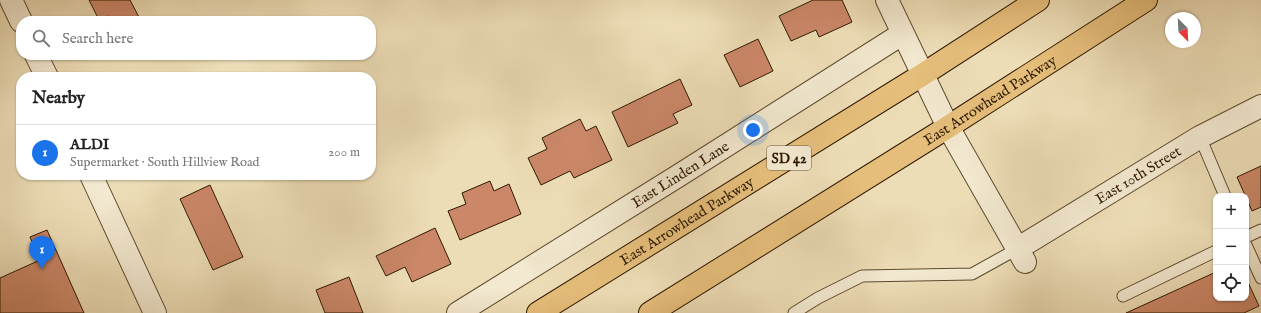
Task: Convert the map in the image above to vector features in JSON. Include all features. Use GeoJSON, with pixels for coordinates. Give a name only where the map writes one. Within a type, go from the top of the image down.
{"type":"FeatureCollection","features":[{"type":"Feature","properties":{"kind":"main road","name":"East Arrowhead Parkway"},"geometry":{"type":"LineString","coordinates":[[538,313],[922,75],[1038,0]]}},
{"type":"Feature","properties":{"kind":"main road","name":"East Arrowhead Parkway"},"geometry":{"type":"LineString","coordinates":[[650,313],[1146,0]]}},
{"type":"Feature","properties":{"kind":"street"},"geometry":{"type":"LineString","coordinates":[[11,0],[19,16]]}},
{"type":"Feature","properties":{"kind":"street"},"geometry":{"type":"LineString","coordinates":[[887,0],[902,34],[948,126],[1021,255]]}},
{"type":"Feature","properties":{"kind":"street","name":"East Linden Lane"},"geometry":{"type":"LineString","coordinates":[[458,313],[902,34]]}},
{"type":"Feature","properties":{"kind":"street"},"geometry":{"type":"LineString","coordinates":[[38,60],[44,72]]}},
{"type":"Feature","properties":{"kind":"street","name":"East 10th Street"},"geometry":{"type":"LineString","coordinates":[[1021,255],[1200,137],[1261,106]]}},
{"type":"Feature","properties":{"kind":"street"},"geometry":{"type":"LineString","coordinates":[[93,180],[154,313]]}},
{"type":"Feature","properties":{"kind":"lane"},"geometry":{"type":"LineString","coordinates":[[1200,137],[1224,193]]}},
{"type":"Feature","properties":{"kind":"lane"},"geometry":{"type":"LineString","coordinates":[[1249,235],[1261,230]]}},
{"type":"Feature","properties":{"kind":"lane"},"geometry":{"type":"LineString","coordinates":[[1123,296],[1213,252]]}},
{"type":"Feature","properties":{"kind":"lane"},"geometry":{"type":"LineString","coordinates":[[1249,252],[1261,278]]}},
{"type":"Feature","properties":{"kind":"lane"},"geometry":{"type":"LineString","coordinates":[[794,313],[818,298],[862,276],[972,274],[1021,255]]}},
{"type":"Feature","properties":{"kind":"building"},"geometry":{"type":"Polygon","coordinates":[[[89,0],[130,0],[138,16],[108,16],[97,16],[89,0]]]}},
{"type":"Feature","properties":{"kind":"building"},"geometry":{"type":"Polygon","coordinates":[[[813,0],[842,0],[852,22],[819,37],[816,30],[791,41],[779,16],[813,0]]]}},
{"type":"Feature","properties":{"kind":"building"},"geometry":{"type":"Polygon","coordinates":[[[758,39],[773,71],[740,87],[724,55],[758,39]]]}},
{"type":"Feature","properties":{"kind":"building"},"geometry":{"type":"Polygon","coordinates":[[[680,79],[692,105],[673,114],[678,123],[628,147],[612,112],[680,79]]]}},
{"type":"Feature","properties":{"kind":"building"},"geometry":{"type":"Polygon","coordinates":[[[580,119],[586,131],[596,126],[612,160],[574,178],[570,171],[541,185],[528,158],[547,149],[542,138],[580,119]]]}},
{"type":"Feature","properties":{"kind":"building"},"geometry":{"type":"Polygon","coordinates":[[[1261,166],[1261,207],[1252,211],[1249,204],[1249,193],[1244,193],[1237,177],[1261,166]]]}},
{"type":"Feature","properties":{"kind":"building"},"geometry":{"type":"Polygon","coordinates":[[[490,181],[494,191],[509,184],[521,214],[460,240],[448,211],[466,204],[462,193],[490,181]]]}},
{"type":"Feature","properties":{"kind":"building"},"geometry":{"type":"Polygon","coordinates":[[[210,185],[243,257],[213,270],[180,199],[210,185]]]}},
{"type":"Feature","properties":{"kind":"building"},"geometry":{"type":"Polygon","coordinates":[[[435,228],[451,264],[412,282],[405,267],[386,276],[376,256],[435,228]]]}},
{"type":"Feature","properties":{"kind":"building"},"geometry":{"type":"Polygon","coordinates":[[[47,230],[84,313],[0,313],[0,278],[40,260],[30,237],[47,230]]]}},
{"type":"Feature","properties":{"kind":"building"},"geometry":{"type":"Polygon","coordinates":[[[1213,273],[1213,301],[1249,301],[1249,284],[1259,306],[1244,313],[1126,313],[1213,273]]]}},
{"type":"Feature","properties":{"kind":"building"},"geometry":{"type":"Polygon","coordinates":[[[349,277],[363,313],[325,313],[316,290],[349,277]]]}},
{"type":"Feature","properties":{"kind":"place","name":"ALDI"},"geometry":{"type":"Point","coordinates":[42,269]}}]}
